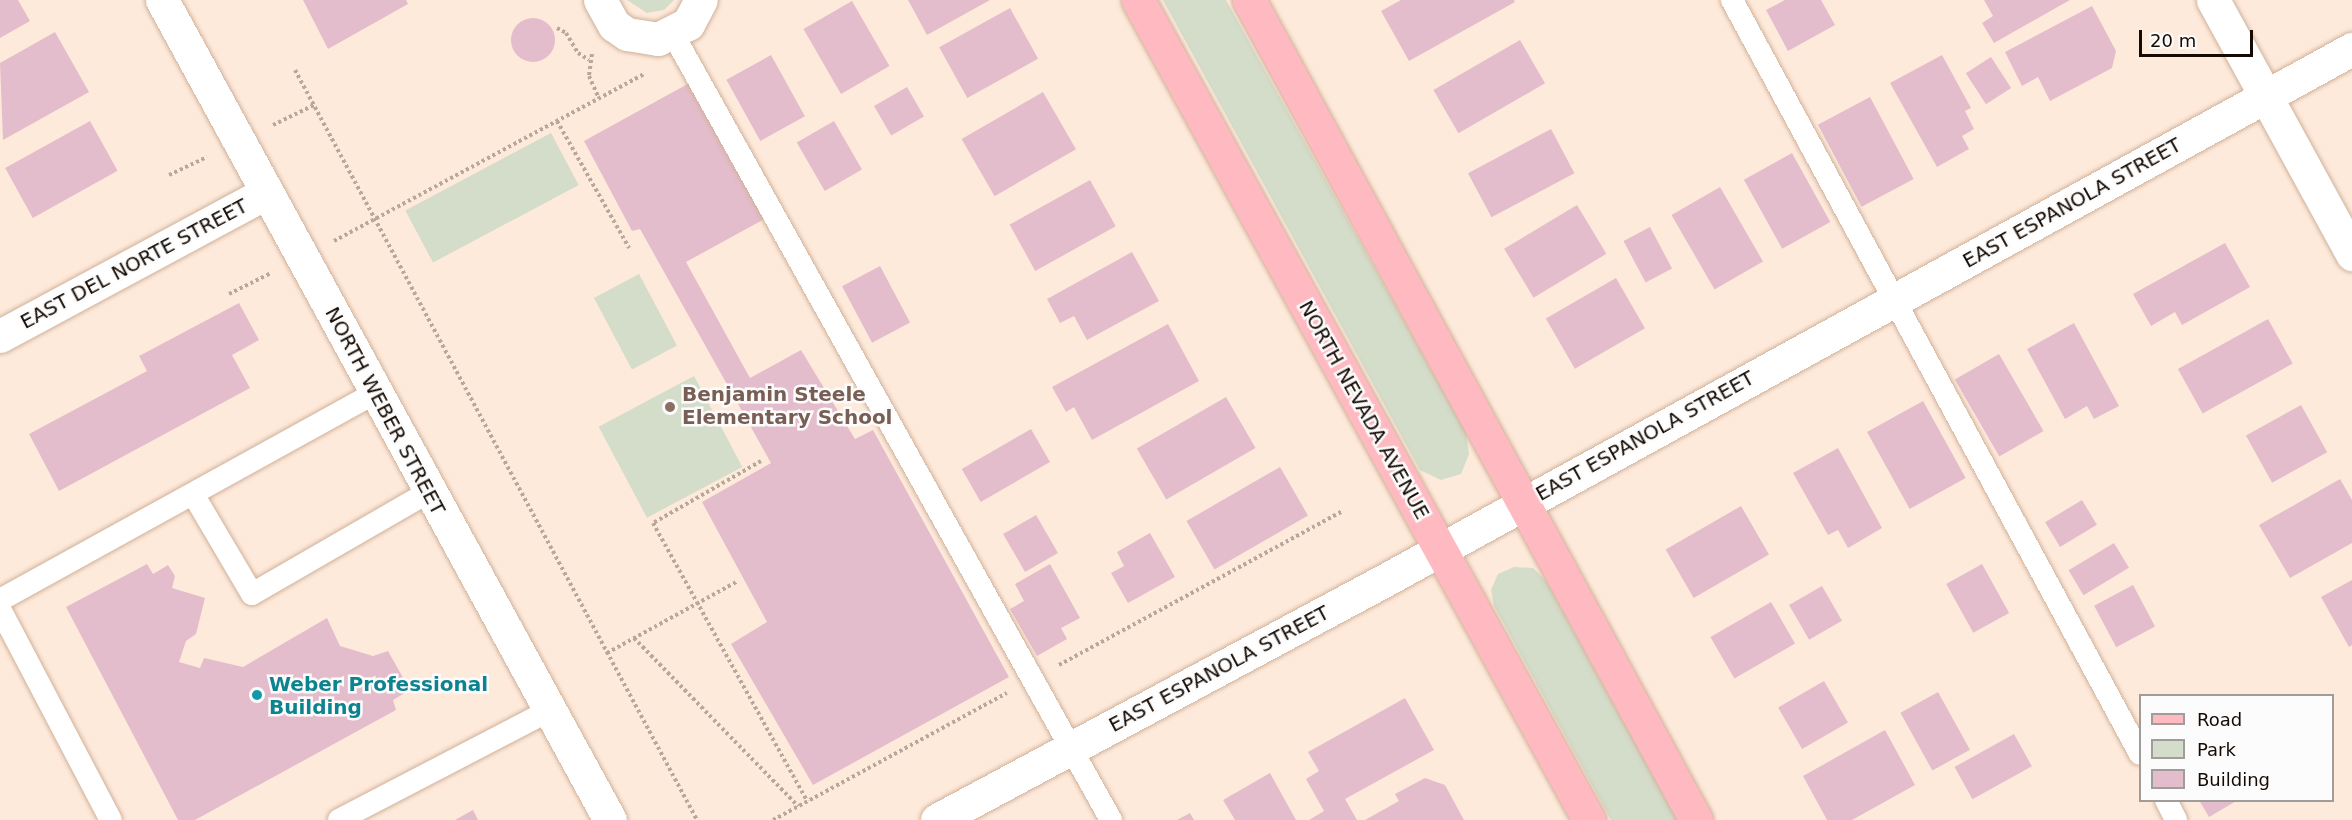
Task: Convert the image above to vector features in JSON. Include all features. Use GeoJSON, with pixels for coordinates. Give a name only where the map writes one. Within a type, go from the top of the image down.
{"type":"FeatureCollection","features":[{"type":"Feature","properties":{"kind":"main road","name":"NORTH NEVADA AVENUE"},"geometry":{"type":"LineString","coordinates":[[1138,0],[1589,820]]}},
{"type":"Feature","properties":{"kind":"main road"},"geometry":{"type":"LineString","coordinates":[[1249,0],[1696,820]]}},
{"type":"Feature","properties":{"kind":"street","name":"NORTH WEBER STREET"},"geometry":{"type":"LineString","coordinates":[[162,0],[610,820]]}},
{"type":"Feature","properties":{"kind":"street"},"geometry":{"type":"LineString","coordinates":[[600,0],[614,25],[627,34],[658,39],[674,34],[688,24],[701,0]]}},
{"type":"Feature","properties":{"kind":"street"},"geometry":{"type":"LineString","coordinates":[[2213,0],[2352,254]]}},
{"type":"Feature","properties":{"kind":"street","name":"EAST ESPANOLA STREET"},"geometry":{"type":"LineString","coordinates":[[937,820],[1441,548],[2352,49]]}},
{"type":"Feature","properties":{"kind":"street","name":"EAST DEL NORTE STREET"},"geometry":{"type":"LineString","coordinates":[[0,336],[267,192]]}},
{"type":"Feature","properties":{"kind":"lane"},"geometry":{"type":"LineString","coordinates":[[1732,0],[2139,752]]}},
{"type":"Feature","properties":{"kind":"lane"},"geometry":{"type":"LineString","coordinates":[[674,34],[1111,820]]}},
{"type":"Feature","properties":{"kind":"lane"},"geometry":{"type":"LineString","coordinates":[[0,600],[375,393]]}},
{"type":"Feature","properties":{"kind":"lane"},"geometry":{"type":"LineString","coordinates":[[193,494],[252,594],[429,492]]}},
{"type":"Feature","properties":{"kind":"lane"},"geometry":{"type":"LineString","coordinates":[[0,609],[111,820]]}},
{"type":"Feature","properties":{"kind":"lane"},"geometry":{"type":"LineString","coordinates":[[339,820],[550,710]]}},
{"type":"Feature","properties":{"kind":"lane"},"geometry":{"type":"LineString","coordinates":[[2167,802],[2176,820]]}},
{"type":"Feature","properties":{"kind":"path"},"geometry":{"type":"LineString","coordinates":[[557,28],[566,33],[578,53],[589,60]]}},
{"type":"Feature","properties":{"kind":"path"},"geometry":{"type":"LineString","coordinates":[[296,70],[697,820]]}},
{"type":"Feature","properties":{"kind":"path"},"geometry":{"type":"LineString","coordinates":[[375,220],[599,98]]}},
{"type":"Feature","properties":{"kind":"path"},"geometry":{"type":"LineString","coordinates":[[557,121],[629,248]]}},
{"type":"Feature","properties":{"kind":"path"},"geometry":{"type":"LineString","coordinates":[[761,461],[653,523],[807,801]]}},
{"type":"Feature","properties":{"kind":"path"},"geometry":{"type":"LineString","coordinates":[[608,653],[738,581]]}},
{"type":"Feature","properties":{"kind":"path"},"geometry":{"type":"LineString","coordinates":[[634,638],[798,806]]}},
{"type":"Feature","properties":{"kind":"green space"},"geometry":{"type":"Polygon","coordinates":[[[627,0],[674,0],[664,10],[647,13],[627,0]]]}},
{"type":"Feature","properties":{"kind":"green space"},"geometry":{"type":"Polygon","coordinates":[[[1163,0],[1226,0],[1466,433],[1469,454],[1461,474],[1441,480],[1420,470],[1163,0]]]}},
{"type":"Feature","properties":{"kind":"green space"},"geometry":{"type":"Polygon","coordinates":[[[551,133],[579,185],[433,263],[405,210],[551,133]]]}},
{"type":"Feature","properties":{"kind":"green space"},"geometry":{"type":"Polygon","coordinates":[[[639,274],[677,346],[632,369],[594,298],[639,274]]]}},
{"type":"Feature","properties":{"kind":"green space"},"geometry":{"type":"Polygon","coordinates":[[[694,376],[742,467],[647,518],[599,427],[694,376]]]}},
{"type":"Feature","properties":{"kind":"green space"},"geometry":{"type":"Polygon","coordinates":[[[1514,567],[1533,568],[1546,581],[1677,820],[1611,820],[1494,606],[1491,590],[1498,574],[1514,567]]]}},
{"type":"Feature","properties":{"kind":"building"},"geometry":{"type":"Polygon","coordinates":[[[0,0],[18,0],[30,21],[0,38],[0,0]]]}},
{"type":"Feature","properties":{"kind":"building"},"geometry":{"type":"Polygon","coordinates":[[[303,0],[406,0],[408,4],[328,49],[303,0]]]}},
{"type":"Feature","properties":{"kind":"building"},"geometry":{"type":"Polygon","coordinates":[[[908,0],[990,0],[927,35],[908,0]]]}},
{"type":"Feature","properties":{"kind":"building"},"geometry":{"type":"Polygon","coordinates":[[[1401,0],[1514,0],[1515,2],[1409,61],[1381,11],[1401,0]]]}},
{"type":"Feature","properties":{"kind":"building"},"geometry":{"type":"Polygon","coordinates":[[[1785,0],[1821,0],[1835,25],[1788,51],[1766,10],[1785,0]]]}},
{"type":"Feature","properties":{"kind":"building"},"geometry":{"type":"Polygon","coordinates":[[[1984,0],[2070,0],[1994,43],[1982,23],[1993,16],[1984,0]]]}},
{"type":"Feature","properties":{"kind":"building"},"geometry":{"type":"Polygon","coordinates":[[[852,1],[890,66],[841,94],[804,29],[852,1]]]}},
{"type":"Feature","properties":{"kind":"building"},"geometry":{"type":"Polygon","coordinates":[[[2092,6],[2116,51],[2112,68],[2050,101],[2038,77],[2022,86],[2005,52],[2092,6]]]}},
{"type":"Feature","properties":{"kind":"building"},"geometry":{"type":"Polygon","coordinates":[[[1010,8],[1038,59],[967,98],[939,47],[1010,8]]]}},
{"type":"Feature","properties":{"kind":"building"},"geometry":{"type":"Polygon","coordinates":[[[533,18],[548,25],[555,40],[548,55],[533,62],[518,55],[511,40],[518,25],[533,18]]]}},
{"type":"Feature","properties":{"kind":"building"},"geometry":{"type":"Polygon","coordinates":[[[55,32],[89,92],[3,140],[0,63],[55,32]]]}},
{"type":"Feature","properties":{"kind":"building"},"geometry":{"type":"Polygon","coordinates":[[[1520,40],[1545,83],[1458,133],[1433,90],[1520,40]]]}},
{"type":"Feature","properties":{"kind":"building"},"geometry":{"type":"Polygon","coordinates":[[[771,55],[805,116],[760,141],[726,80],[771,55]]]}},
{"type":"Feature","properties":{"kind":"building"},"geometry":{"type":"Polygon","coordinates":[[[1942,55],[1971,108],[1965,111],[1974,129],[1962,136],[1969,149],[1937,167],[1890,83],[1942,55]]]}},
{"type":"Feature","properties":{"kind":"building"},"geometry":{"type":"Polygon","coordinates":[[[1991,57],[2011,88],[1986,104],[1966,73],[1991,57]]]}},
{"type":"Feature","properties":{"kind":"building"},"geometry":{"type":"Polygon","coordinates":[[[693,81],[768,217],[686,262],[750,378],[801,350],[855,439],[873,430],[1009,677],[813,785],[731,644],[767,622],[702,502],[771,463],[640,229],[632,231],[584,141],[693,81]]]}},
{"type":"Feature","properties":{"kind":"building"},"geometry":{"type":"Polygon","coordinates":[[[907,87],[924,116],[891,135],[874,106],[907,87]]]}},
{"type":"Feature","properties":{"kind":"building"},"geometry":{"type":"Polygon","coordinates":[[[1043,92],[1076,149],[995,196],[962,139],[1043,92]]]}},
{"type":"Feature","properties":{"kind":"building"},"geometry":{"type":"Polygon","coordinates":[[[1870,97],[1914,179],[1862,207],[1818,125],[1870,97]]]}},
{"type":"Feature","properties":{"kind":"building"},"geometry":{"type":"Polygon","coordinates":[[[90,121],[118,171],[33,218],[5,168],[90,121]]]}},
{"type":"Feature","properties":{"kind":"building"},"geometry":{"type":"Polygon","coordinates":[[[834,121],[862,169],[825,191],[797,142],[834,121]]]}},
{"type":"Feature","properties":{"kind":"building"},"geometry":{"type":"Polygon","coordinates":[[[1551,129],[1574,173],[1491,217],[1468,173],[1551,129]]]}},
{"type":"Feature","properties":{"kind":"building"},"geometry":{"type":"Polygon","coordinates":[[[1792,153],[1830,222],[1782,249],[1744,180],[1792,153]]]}},
{"type":"Feature","properties":{"kind":"building"},"geometry":{"type":"Polygon","coordinates":[[[1090,180],[1116,226],[1035,271],[1010,225],[1090,180]]]}},
{"type":"Feature","properties":{"kind":"building"},"geometry":{"type":"Polygon","coordinates":[[[1720,187],[1763,261],[1715,289],[1672,215],[1720,187]]]}},
{"type":"Feature","properties":{"kind":"building"},"geometry":{"type":"Polygon","coordinates":[[[1577,205],[1606,254],[1533,298],[1504,249],[1577,205]]]}},
{"type":"Feature","properties":{"kind":"building"},"geometry":{"type":"Polygon","coordinates":[[[1650,227],[1672,268],[1646,283],[1624,241],[1650,227]]]}},
{"type":"Feature","properties":{"kind":"building"},"geometry":{"type":"Polygon","coordinates":[[[2225,243],[2250,287],[2182,325],[2175,312],[2151,326],[2133,294],[2225,243]]]}},
{"type":"Feature","properties":{"kind":"building"},"geometry":{"type":"Polygon","coordinates":[[[1132,252],[1159,301],[1087,340],[1074,316],[1060,323],[1047,299],[1132,252]]]}},
{"type":"Feature","properties":{"kind":"building"},"geometry":{"type":"Polygon","coordinates":[[[880,266],[910,323],[872,343],[842,286],[880,266]]]}},
{"type":"Feature","properties":{"kind":"building"},"geometry":{"type":"Polygon","coordinates":[[[1616,278],[1645,328],[1575,369],[1546,318],[1616,278]]]}},
{"type":"Feature","properties":{"kind":"building"},"geometry":{"type":"Polygon","coordinates":[[[239,303],[259,340],[232,355],[250,388],[59,491],[29,434],[147,371],[139,356],[239,303]]]}},
{"type":"Feature","properties":{"kind":"building"},"geometry":{"type":"Polygon","coordinates":[[[2268,319],[2293,364],[2203,414],[2178,369],[2268,319]]]}},
{"type":"Feature","properties":{"kind":"building"},"geometry":{"type":"Polygon","coordinates":[[[2074,323],[2119,406],[2094,419],[2087,406],[2065,419],[2027,349],[2074,323]]]}},
{"type":"Feature","properties":{"kind":"building"},"geometry":{"type":"Polygon","coordinates":[[[1168,324],[1199,381],[1092,440],[1074,407],[1066,412],[1052,387],[1168,324]]]}},
{"type":"Feature","properties":{"kind":"building"},"geometry":{"type":"Polygon","coordinates":[[[1999,354],[2044,431],[1999,457],[1955,380],[1999,354]]]}},
{"type":"Feature","properties":{"kind":"building"},"geometry":{"type":"Polygon","coordinates":[[[1226,397],[1256,448],[1166,500],[1137,448],[1226,397]]]}},
{"type":"Feature","properties":{"kind":"building"},"geometry":{"type":"Polygon","coordinates":[[[1923,401],[1966,478],[1910,509],[1867,432],[1923,401]]]}},
{"type":"Feature","properties":{"kind":"building"},"geometry":{"type":"Polygon","coordinates":[[[2301,405],[2327,452],[2272,483],[2246,436],[2301,405]]]}},
{"type":"Feature","properties":{"kind":"building"},"geometry":{"type":"Polygon","coordinates":[[[1031,429],[1050,462],[981,502],[962,469],[1031,429]]]}},
{"type":"Feature","properties":{"kind":"building"},"geometry":{"type":"Polygon","coordinates":[[[1838,448],[1882,528],[1848,548],[1838,530],[1828,535],[1793,473],[1838,448]]]}},
{"type":"Feature","properties":{"kind":"building"},"geometry":{"type":"Polygon","coordinates":[[[1280,467],[1308,515],[1214,569],[1186,521],[1280,467]]]}},
{"type":"Feature","properties":{"kind":"building"},"geometry":{"type":"Polygon","coordinates":[[[2340,479],[2352,500],[2352,543],[2290,578],[2259,525],[2340,479]]]}},
{"type":"Feature","properties":{"kind":"building"},"geometry":{"type":"Polygon","coordinates":[[[2082,500],[2097,525],[2060,547],[2045,522],[2082,500]]]}},
{"type":"Feature","properties":{"kind":"building"},"geometry":{"type":"Polygon","coordinates":[[[1741,506],[1769,554],[1694,598],[1666,550],[1741,506]]]}},
{"type":"Feature","properties":{"kind":"building"},"geometry":{"type":"Polygon","coordinates":[[[1036,515],[1058,553],[1025,572],[1003,534],[1036,515]]]}},
{"type":"Feature","properties":{"kind":"building"},"geometry":{"type":"Polygon","coordinates":[[[1150,533],[1175,577],[1128,603],[1111,573],[1124,566],[1117,552],[1150,533]]]}},
{"type":"Feature","properties":{"kind":"building"},"geometry":{"type":"Polygon","coordinates":[[[2114,543],[2129,568],[2084,595],[2069,570],[2114,543]]]}},
{"type":"Feature","properties":{"kind":"building","name":"Weber Professional Building"},"geometry":{"type":"Polygon","coordinates":[[[147,564],[153,574],[168,565],[175,576],[172,588],[205,598],[196,634],[186,641],[179,662],[200,668],[204,658],[243,667],[327,618],[340,646],[373,656],[388,651],[410,690],[393,700],[396,710],[195,820],[178,820],[66,607],[147,564]]]}},
{"type":"Feature","properties":{"kind":"building"},"geometry":{"type":"Polygon","coordinates":[[[1050,564],[1080,618],[1061,628],[1067,639],[1037,656],[1010,609],[1024,601],[1015,584],[1050,564]]]}},
{"type":"Feature","properties":{"kind":"building"},"geometry":{"type":"Polygon","coordinates":[[[1982,564],[2009,613],[1973,633],[1946,584],[1982,564]]]}},
{"type":"Feature","properties":{"kind":"building"},"geometry":{"type":"Polygon","coordinates":[[[2352,580],[2352,645],[2349,647],[2321,597],[2352,580]]]}},
{"type":"Feature","properties":{"kind":"building"},"geometry":{"type":"Polygon","coordinates":[[[2133,585],[2155,626],[2116,647],[2094,606],[2133,585]]]}},
{"type":"Feature","properties":{"kind":"building"},"geometry":{"type":"Polygon","coordinates":[[[1822,586],[1842,621],[1809,640],[1789,605],[1822,586]]]}},
{"type":"Feature","properties":{"kind":"building"},"geometry":{"type":"Polygon","coordinates":[[[1771,602],[1795,644],[1734,679],[1710,637],[1771,602]]]}},
{"type":"Feature","properties":{"kind":"building"},"geometry":{"type":"Polygon","coordinates":[[[1824,681],[1848,723],[1802,749],[1778,708],[1824,681]]]}},
{"type":"Feature","properties":{"kind":"building"},"geometry":{"type":"Polygon","coordinates":[[[1938,692],[1970,750],[1932,771],[1900,713],[1938,692]]]}},
{"type":"Feature","properties":{"kind":"building"},"geometry":{"type":"Polygon","coordinates":[[[1405,698],[1434,750],[1345,799],[1357,820],[1309,820],[1324,811],[1306,779],[1319,771],[1308,752],[1405,698]]]}},
{"type":"Feature","properties":{"kind":"building"},"geometry":{"type":"Polygon","coordinates":[[[1885,730],[1915,785],[1852,820],[1827,820],[1803,776],[1885,730]]]}},
{"type":"Feature","properties":{"kind":"building"},"geometry":{"type":"Polygon","coordinates":[[[2014,734],[2032,766],[1972,799],[1955,767],[2014,734]]]}},
{"type":"Feature","properties":{"kind":"building"},"geometry":{"type":"Polygon","coordinates":[[[1270,773],[1296,820],[1235,820],[1223,800],[1270,773]]]}},
{"type":"Feature","properties":{"kind":"building"},"geometry":{"type":"Polygon","coordinates":[[[1425,778],[1445,785],[1464,820],[1365,820],[1399,801],[1395,794],[1425,778]]]}},
{"type":"Feature","properties":{"kind":"building"},"geometry":{"type":"Polygon","coordinates":[[[2200,802],[2235,802],[2209,817],[2200,802]]]}},
{"type":"Feature","properties":{"kind":"building"},"geometry":{"type":"Polygon","coordinates":[[[473,810],[478,820],[455,820],[473,810]]]}},
{"type":"Feature","properties":{"kind":"building"},"geometry":{"type":"Polygon","coordinates":[[[1190,813],[1194,820],[1177,820],[1190,813]]]}},
{"type":"Feature","properties":{"kind":"place","name":"Benjamin Steele Elementary School"},"geometry":{"type":"Point","coordinates":[670,407]}},
{"type":"Feature","properties":{"kind":"place","name":"Weber Professional Building"},"geometry":{"type":"Point","coordinates":[257,695]}}]}
